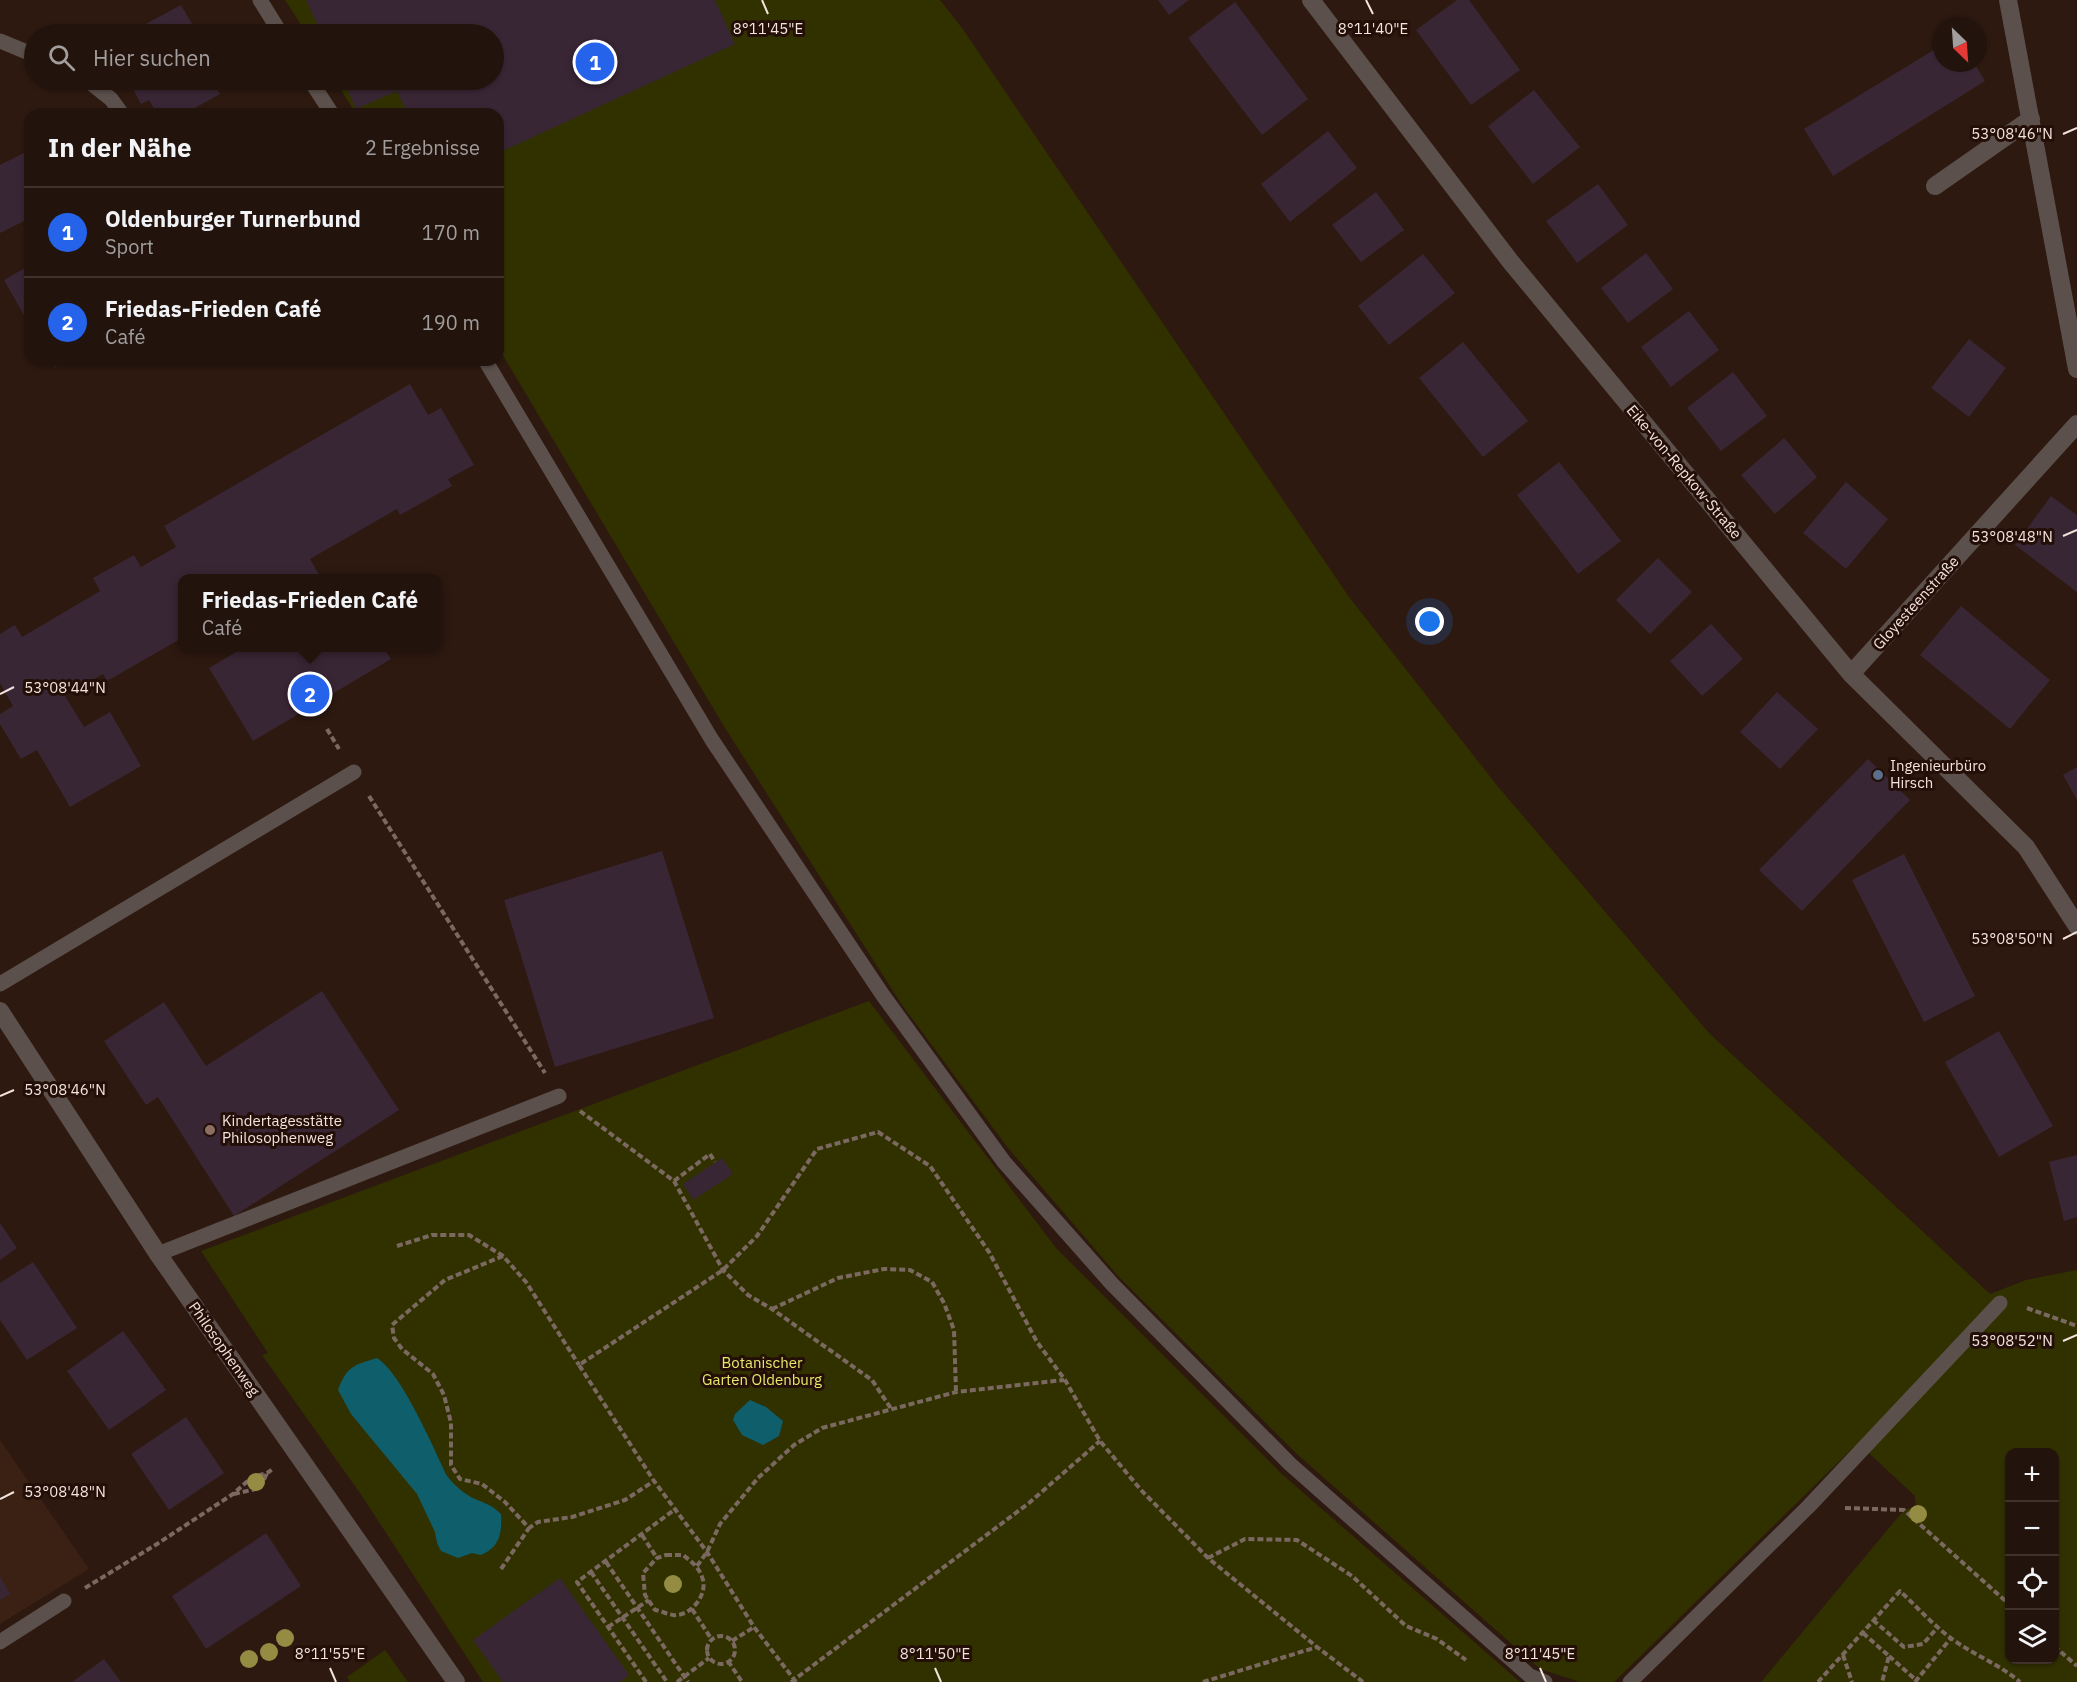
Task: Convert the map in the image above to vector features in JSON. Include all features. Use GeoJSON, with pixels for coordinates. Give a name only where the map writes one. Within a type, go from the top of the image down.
{"type":"FeatureCollection","features":[{"type":"Feature","properties":{"kind":"street","name":"Eike-von-Repkow-Straße"},"geometry":{"type":"LineString","coordinates":[[1311,0],[1510,261],[1851,674],[2026,847],[2077,926]]}},
{"type":"Feature","properties":{"kind":"street"},"geometry":{"type":"LineString","coordinates":[[2008,0],[2077,369]]}},
{"type":"Feature","properties":{"kind":"street"},"geometry":{"type":"LineString","coordinates":[[1935,186],[2031,119]]}},
{"type":"Feature","properties":{"kind":"street","name":"Gloyesteenstraße"},"geometry":{"type":"LineString","coordinates":[[1851,674],[2077,424]]}},
{"type":"Feature","properties":{"kind":"street","name":"Philosophenweg"},"geometry":{"type":"LineString","coordinates":[[0,1011],[158,1254],[456,1682]]}},
{"type":"Feature","properties":{"kind":"lane"},"geometry":{"type":"LineString","coordinates":[[260,0],[275,24]]}},
{"type":"Feature","properties":{"kind":"lane"},"geometry":{"type":"LineString","coordinates":[[0,41],[24,52]]}},
{"type":"Feature","properties":{"kind":"lane"},"geometry":{"type":"LineString","coordinates":[[100,90],[118,108]]}},
{"type":"Feature","properties":{"kind":"lane"},"geometry":{"type":"LineString","coordinates":[[316,90],[328,108]]}},
{"type":"Feature","properties":{"kind":"lane"},"geometry":{"type":"LineString","coordinates":[[489,366],[712,740],[882,994],[1004,1162],[1112,1284],[1290,1464],[1530,1676],[1545,1682]]}},
{"type":"Feature","properties":{"kind":"lane"},"geometry":{"type":"LineString","coordinates":[[0,984],[354,772]]}},
{"type":"Feature","properties":{"kind":"lane"},"geometry":{"type":"LineString","coordinates":[[158,1254],[559,1095]]}},
{"type":"Feature","properties":{"kind":"lane"},"geometry":{"type":"LineString","coordinates":[[1630,1682],[1809,1506],[2000,1304]]}},
{"type":"Feature","properties":{"kind":"lane"},"geometry":{"type":"LineString","coordinates":[[0,1642],[64,1601]]}},
{"type":"Feature","properties":{"kind":"path"},"geometry":{"type":"LineString","coordinates":[[327,729],[559,1095],[674,1181],[723,1270],[748,1295],[772,1309],[872,1380],[892,1410]]}},
{"type":"Feature","properties":{"kind":"path"},"geometry":{"type":"LineString","coordinates":[[579,1365],[723,1270],[757,1236],[817,1149],[878,1132],[930,1166],[989,1252],[1037,1342],[1065,1380],[1100,1441],[1141,1490],[1208,1558],[1317,1647],[1364,1682]]}},
{"type":"Feature","properties":{"kind":"path"},"geometry":{"type":"LineString","coordinates":[[674,1181],[710,1154],[715,1162]]}},
{"type":"Feature","properties":{"kind":"path"},"geometry":{"type":"LineString","coordinates":[[398,1246],[432,1235],[469,1235],[503,1256],[526,1282],[654,1481],[707,1552],[754,1626],[794,1681],[1029,1503],[1100,1441]]}},
{"type":"Feature","properties":{"kind":"path"},"geometry":{"type":"LineString","coordinates":[[503,1256],[445,1280],[392,1324],[394,1338],[402,1349],[433,1374],[444,1395],[450,1423],[451,1465],[460,1479],[482,1484],[505,1502],[529,1528]]}},
{"type":"Feature","properties":{"kind":"path"},"geometry":{"type":"LineString","coordinates":[[772,1309],[837,1278],[884,1269],[910,1270],[932,1282],[944,1303],[954,1330],[956,1392]]}},
{"type":"Feature","properties":{"kind":"path"},"geometry":{"type":"LineString","coordinates":[[2000,1304],[2014,1303],[2077,1326]]}},
{"type":"Feature","properties":{"kind":"path"},"geometry":{"type":"LineString","coordinates":[[697,1566],[707,1552],[720,1524],[758,1478],[794,1445],[822,1428],[956,1392],[1065,1380]]}},
{"type":"Feature","properties":{"kind":"path"},"geometry":{"type":"LineString","coordinates":[[64,1601],[233,1494],[252,1477],[267,1473],[296,1453]]}},
{"type":"Feature","properties":{"kind":"path"},"geometry":{"type":"LineString","coordinates":[[233,1494],[260,1488],[267,1473]]}},
{"type":"Feature","properties":{"kind":"path"},"geometry":{"type":"LineString","coordinates":[[501,1569],[529,1528],[538,1522],[572,1517],[626,1500],[654,1481]]}},
{"type":"Feature","properties":{"kind":"path"},"geometry":{"type":"LineString","coordinates":[[1809,1506],[1904,1510],[2005,1601]]}},
{"type":"Feature","properties":{"kind":"path"},"geometry":{"type":"LineString","coordinates":[[646,1682],[577,1582],[674,1510]]}},
{"type":"Feature","properties":{"kind":"path"},"geometry":{"type":"LineString","coordinates":[[642,1535],[657,1558]]}},
{"type":"Feature","properties":{"kind":"path"},"geometry":{"type":"LineString","coordinates":[[1208,1558],[1245,1539],[1297,1540],[1352,1576],[1406,1626],[1437,1639],[1472,1665]]}},
{"type":"Feature","properties":{"kind":"path"},"geometry":{"type":"LineString","coordinates":[[683,1555],[697,1566],[704,1581],[702,1595],[692,1609],[675,1616],[655,1610],[645,1595],[643,1574],[657,1558],[683,1555]]}},
{"type":"Feature","properties":{"kind":"path"},"geometry":{"type":"LineString","coordinates":[[606,1562],[688,1682]]}},
{"type":"Feature","properties":{"kind":"path"},"geometry":{"type":"LineString","coordinates":[[591,1572],[667,1682]]}},
{"type":"Feature","properties":{"kind":"path"},"geometry":{"type":"LineString","coordinates":[[1818,1682],[1900,1592],[1951,1638],[1978,1656],[2004,1669],[2018,1682]]}},
{"type":"Feature","properties":{"kind":"path"},"geometry":{"type":"LineString","coordinates":[[608,1627],[649,1600]]}},
{"type":"Feature","properties":{"kind":"path"},"geometry":{"type":"LineString","coordinates":[[692,1609],[712,1640]]}},
{"type":"Feature","properties":{"kind":"path"},"geometry":{"type":"LineString","coordinates":[[1874,1620],[1904,1647],[1923,1644],[1938,1627]]}},
{"type":"Feature","properties":{"kind":"path"},"geometry":{"type":"LineString","coordinates":[[732,1641],[754,1626]]}},
{"type":"Feature","properties":{"kind":"path"},"geometry":{"type":"LineString","coordinates":[[1863,1633],[1916,1681],[1951,1638]]}},
{"type":"Feature","properties":{"kind":"path"},"geometry":{"type":"LineString","coordinates":[[724,1637],[732,1641],[734,1654],[728,1661],[720,1664],[709,1658],[708,1644],[712,1640],[724,1637]]}},
{"type":"Feature","properties":{"kind":"path"},"geometry":{"type":"LineString","coordinates":[[1203,1682],[1317,1647]]}},
{"type":"Feature","properties":{"kind":"path"},"geometry":{"type":"LineString","coordinates":[[2059,1650],[2077,1666]]}},
{"type":"Feature","properties":{"kind":"path"},"geometry":{"type":"LineString","coordinates":[[1843,1655],[1852,1682]]}},
{"type":"Feature","properties":{"kind":"path"},"geometry":{"type":"LineString","coordinates":[[1882,1682],[1889,1656]]}},
{"type":"Feature","properties":{"kind":"path"},"geometry":{"type":"LineString","coordinates":[[677,1682],[709,1658]]}},
{"type":"Feature","properties":{"kind":"path"},"geometry":{"type":"LineString","coordinates":[[728,1661],[742,1682]]}},
{"type":"Feature","properties":{"kind":"shaded area"},"geometry":{"type":"Polygon","coordinates":[[[0,1440],[89,1569],[0,1624],[0,1440]]]}},
{"type":"Feature","properties":{"kind":"green space"},"geometry":{"type":"Polygon","coordinates":[[[285,0],[940,0],[962,28],[1349,597],[1499,788],[1709,1033],[1990,1294],[2026,1280],[2077,1270],[2077,1682],[1761,1682],[1904,1510],[1916,1507],[1915,1496],[1858,1443],[1614,1682],[1580,1682],[1540,1669],[1297,1454],[1119,1277],[1008,1148],[902,1005],[725,728],[504,357],[504,108],[352,108],[341,90],[504,90],[504,24],[301,24],[285,0]]]}},
{"type":"Feature","properties":{"kind":"green space","name":"Botanischer Garten Oldenburg"},"geometry":{"type":"Polygon","coordinates":[[[869,1001],[1056,1248],[1283,1475],[1520,1682],[483,1682],[362,1496],[262,1355],[268,1353],[201,1251],[869,1001]]]}},
{"type":"Feature","properties":{"kind":"green space"},"geometry":{"type":"Polygon","coordinates":[[[385,1650],[408,1682],[350,1682],[347,1677],[385,1650]]]}},
{"type":"Feature","properties":{"kind":"water"},"geometry":{"type":"Polygon","coordinates":[[[377,1358],[397,1379],[447,1476],[463,1492],[491,1506],[501,1514],[498,1539],[487,1552],[481,1555],[472,1553],[458,1558],[441,1551],[435,1532],[417,1494],[351,1414],[338,1390],[341,1382],[352,1368],[377,1358]]]}},
{"type":"Feature","properties":{"kind":"water"},"geometry":{"type":"Polygon","coordinates":[[[750,1400],[766,1407],[783,1421],[779,1436],[763,1445],[742,1435],[733,1420],[735,1414],[750,1400]]]}},
{"type":"Feature","properties":{"kind":"building"},"geometry":{"type":"Polygon","coordinates":[[[306,0],[715,0],[735,44],[504,150],[504,108],[405,108],[397,91],[356,108],[347,90],[504,90],[504,24],[317,24],[306,0]]]}},
{"type":"Feature","properties":{"kind":"building"},"geometry":{"type":"Polygon","coordinates":[[[1158,0],[1189,0],[1169,15],[1158,0]]]}},
{"type":"Feature","properties":{"kind":"building"},"geometry":{"type":"Polygon","coordinates":[[[1457,0],[1469,0],[1520,70],[1471,105],[1416,30],[1457,0]]]}},
{"type":"Feature","properties":{"kind":"building"},"geometry":{"type":"Polygon","coordinates":[[[1235,2],[1308,99],[1262,135],[1188,38],[1235,2]]]}},
{"type":"Feature","properties":{"kind":"building"},"geometry":{"type":"Polygon","coordinates":[[[181,5],[192,24],[146,24],[181,5]]]}},
{"type":"Feature","properties":{"kind":"building"},"geometry":{"type":"Polygon","coordinates":[[[1933,50],[1933,72],[1980,72],[1985,81],[1833,176],[1804,129],[1933,50]]]}},
{"type":"Feature","properties":{"kind":"building"},"geometry":{"type":"Polygon","coordinates":[[[133,90],[218,90],[220,94],[195,108],[154,108],[149,100],[141,104],[133,90]]]}},
{"type":"Feature","properties":{"kind":"building"},"geometry":{"type":"Polygon","coordinates":[[[1534,90],[1580,147],[1533,184],[1488,126],[1534,90]]]}},
{"type":"Feature","properties":{"kind":"building"},"geometry":{"type":"Polygon","coordinates":[[[1328,131],[1357,168],[1290,222],[1261,184],[1328,131]]]}},
{"type":"Feature","properties":{"kind":"building"},"geometry":{"type":"Polygon","coordinates":[[[24,153],[24,221],[0,233],[0,165],[24,153]]]}},
{"type":"Feature","properties":{"kind":"building"},"geometry":{"type":"Polygon","coordinates":[[[1598,184],[1628,225],[1577,263],[1546,221],[1598,184]]]}},
{"type":"Feature","properties":{"kind":"building"},"geometry":{"type":"Polygon","coordinates":[[[1376,192],[1404,230],[1361,262],[1332,225],[1376,192]]]}},
{"type":"Feature","properties":{"kind":"building"},"geometry":{"type":"Polygon","coordinates":[[[1646,253],[1673,289],[1628,323],[1601,288],[1646,253]]]}},
{"type":"Feature","properties":{"kind":"building"},"geometry":{"type":"Polygon","coordinates":[[[1423,254],[1455,293],[1389,345],[1358,306],[1423,254]]]}},
{"type":"Feature","properties":{"kind":"building"},"geometry":{"type":"Polygon","coordinates":[[[24,268],[24,315],[4,280],[24,268]]]}},
{"type":"Feature","properties":{"kind":"building"},"geometry":{"type":"Polygon","coordinates":[[[1689,311],[1719,350],[1671,387],[1641,347],[1689,311]]]}},
{"type":"Feature","properties":{"kind":"building"},"geometry":{"type":"Polygon","coordinates":[[[1969,339],[2006,368],[1969,417],[1931,388],[1969,339]]]}},
{"type":"Feature","properties":{"kind":"building"},"geometry":{"type":"Polygon","coordinates":[[[1463,342],[1528,421],[1483,457],[1419,378],[1463,342]]]}},
{"type":"Feature","properties":{"kind":"building"},"geometry":{"type":"Polygon","coordinates":[[[1733,372],[1767,416],[1721,451],[1687,408],[1733,372]]]}},
{"type":"Feature","properties":{"kind":"building"},"geometry":{"type":"Polygon","coordinates":[[[410,384],[428,415],[441,408],[474,465],[448,479],[452,486],[400,515],[397,509],[310,559],[319,574],[178,574],[178,640],[107,681],[103,674],[65,696],[84,727],[110,712],[141,766],[70,807],[37,750],[21,759],[0,724],[0,714],[13,706],[0,683],[0,634],[15,625],[22,637],[100,591],[93,578],[134,555],[141,567],[176,547],[164,526],[410,384]]]}},
{"type":"Feature","properties":{"kind":"building"},"geometry":{"type":"Polygon","coordinates":[[[1784,438],[1817,477],[1775,514],[1741,475],[1784,438]]]}},
{"type":"Feature","properties":{"kind":"building"},"geometry":{"type":"Polygon","coordinates":[[[1559,462],[1621,541],[1578,574],[1517,495],[1559,462]]]}},
{"type":"Feature","properties":{"kind":"building"},"geometry":{"type":"Polygon","coordinates":[[[1846,482],[1888,519],[1846,569],[1803,533],[1846,482]]]}},
{"type":"Feature","properties":{"kind":"building"},"geometry":{"type":"Polygon","coordinates":[[[2051,496],[2077,515],[2077,592],[2015,545],[2051,496]]]}},
{"type":"Feature","properties":{"kind":"building"},"geometry":{"type":"Polygon","coordinates":[[[1658,558],[1692,592],[1650,634],[1616,600],[1658,558]]]}},
{"type":"Feature","properties":{"kind":"building"},"geometry":{"type":"Polygon","coordinates":[[[1961,606],[2050,680],[2010,729],[1920,655],[1961,606]]]}},
{"type":"Feature","properties":{"kind":"building"},"geometry":{"type":"Polygon","coordinates":[[[1711,624],[1743,659],[1702,696],[1670,661],[1711,624]]]}},
{"type":"Feature","properties":{"kind":"building"},"geometry":{"type":"Polygon","coordinates":[[[236,652],[387,652],[391,659],[253,741],[209,668],[236,652]]]}},
{"type":"Feature","properties":{"kind":"building"},"geometry":{"type":"Polygon","coordinates":[[[1777,692],[1818,729],[1780,769],[1740,732],[1777,692]]]}},
{"type":"Feature","properties":{"kind":"building"},"geometry":{"type":"Polygon","coordinates":[[[1868,759],[1910,800],[1802,911],[1759,870],[1868,759]]]}},
{"type":"Feature","properties":{"kind":"building"},"geometry":{"type":"Polygon","coordinates":[[[2077,767],[2077,800],[2063,775],[2077,767]]]}},
{"type":"Feature","properties":{"kind":"building"},"geometry":{"type":"Polygon","coordinates":[[[662,851],[714,1018],[555,1067],[504,900],[662,851]]]}},
{"type":"Feature","properties":{"kind":"building"},"geometry":{"type":"Polygon","coordinates":[[[1904,854],[1975,996],[1924,1022],[1852,880],[1904,854]]]}},
{"type":"Feature","properties":{"kind":"building"},"geometry":{"type":"Polygon","coordinates":[[[322,991],[399,1110],[234,1216],[158,1097],[146,1105],[104,1041],[164,1002],[206,1066],[322,991]]]}},
{"type":"Feature","properties":{"kind":"building"},"geometry":{"type":"Polygon","coordinates":[[[1999,1031],[2053,1126],[1999,1157],[1945,1062],[1999,1031]]]}},
{"type":"Feature","properties":{"kind":"building"},"geometry":{"type":"Polygon","coordinates":[[[2077,1155],[2077,1217],[2064,1221],[2049,1162],[2077,1155]]]}},
{"type":"Feature","properties":{"kind":"building"},"geometry":{"type":"Polygon","coordinates":[[[722,1158],[733,1174],[693,1200],[683,1184],[722,1158]]]}},
{"type":"Feature","properties":{"kind":"building"},"geometry":{"type":"Polygon","coordinates":[[[0,1223],[17,1248],[0,1260],[0,1223]]]}},
{"type":"Feature","properties":{"kind":"building"},"geometry":{"type":"Polygon","coordinates":[[[33,1262],[77,1328],[27,1360],[0,1320],[0,1283],[33,1262]]]}},
{"type":"Feature","properties":{"kind":"building"},"geometry":{"type":"Polygon","coordinates":[[[123,1331],[166,1390],[109,1430],[67,1371],[123,1331]]]}},
{"type":"Feature","properties":{"kind":"building"},"geometry":{"type":"Polygon","coordinates":[[[186,1417],[224,1473],[169,1510],[131,1454],[186,1417]]]}},
{"type":"Feature","properties":{"kind":"building"},"geometry":{"type":"Polygon","coordinates":[[[266,1533],[301,1586],[206,1649],[172,1596],[266,1533]]]}},
{"type":"Feature","properties":{"kind":"building"},"geometry":{"type":"Polygon","coordinates":[[[0,1576],[10,1594],[0,1600],[0,1576]]]}},
{"type":"Feature","properties":{"kind":"building"},"geometry":{"type":"Polygon","coordinates":[[[560,1578],[629,1675],[620,1682],[503,1682],[473,1640],[560,1578]]]}},
{"type":"Feature","properties":{"kind":"building"},"geometry":{"type":"Polygon","coordinates":[[[104,1659],[121,1682],[72,1682],[104,1659]]]}},
{"type":"Feature","properties":{"kind":"place","name":"Oldenburger Turnerbund"},"geometry":{"type":"Point","coordinates":[595,62]}},
{"type":"Feature","properties":{"kind":"place","name":"Friedas-Frieden Café"},"geometry":{"type":"Point","coordinates":[310,694]}},
{"type":"Feature","properties":{"kind":"place","name":"Ingenieurbüro Hirsch"},"geometry":{"type":"Point","coordinates":[1878,775]}},
{"type":"Feature","properties":{"kind":"place","name":"Kindertagesstätte Philosophenweg"},"geometry":{"type":"Point","coordinates":[210,1130]}}]}
